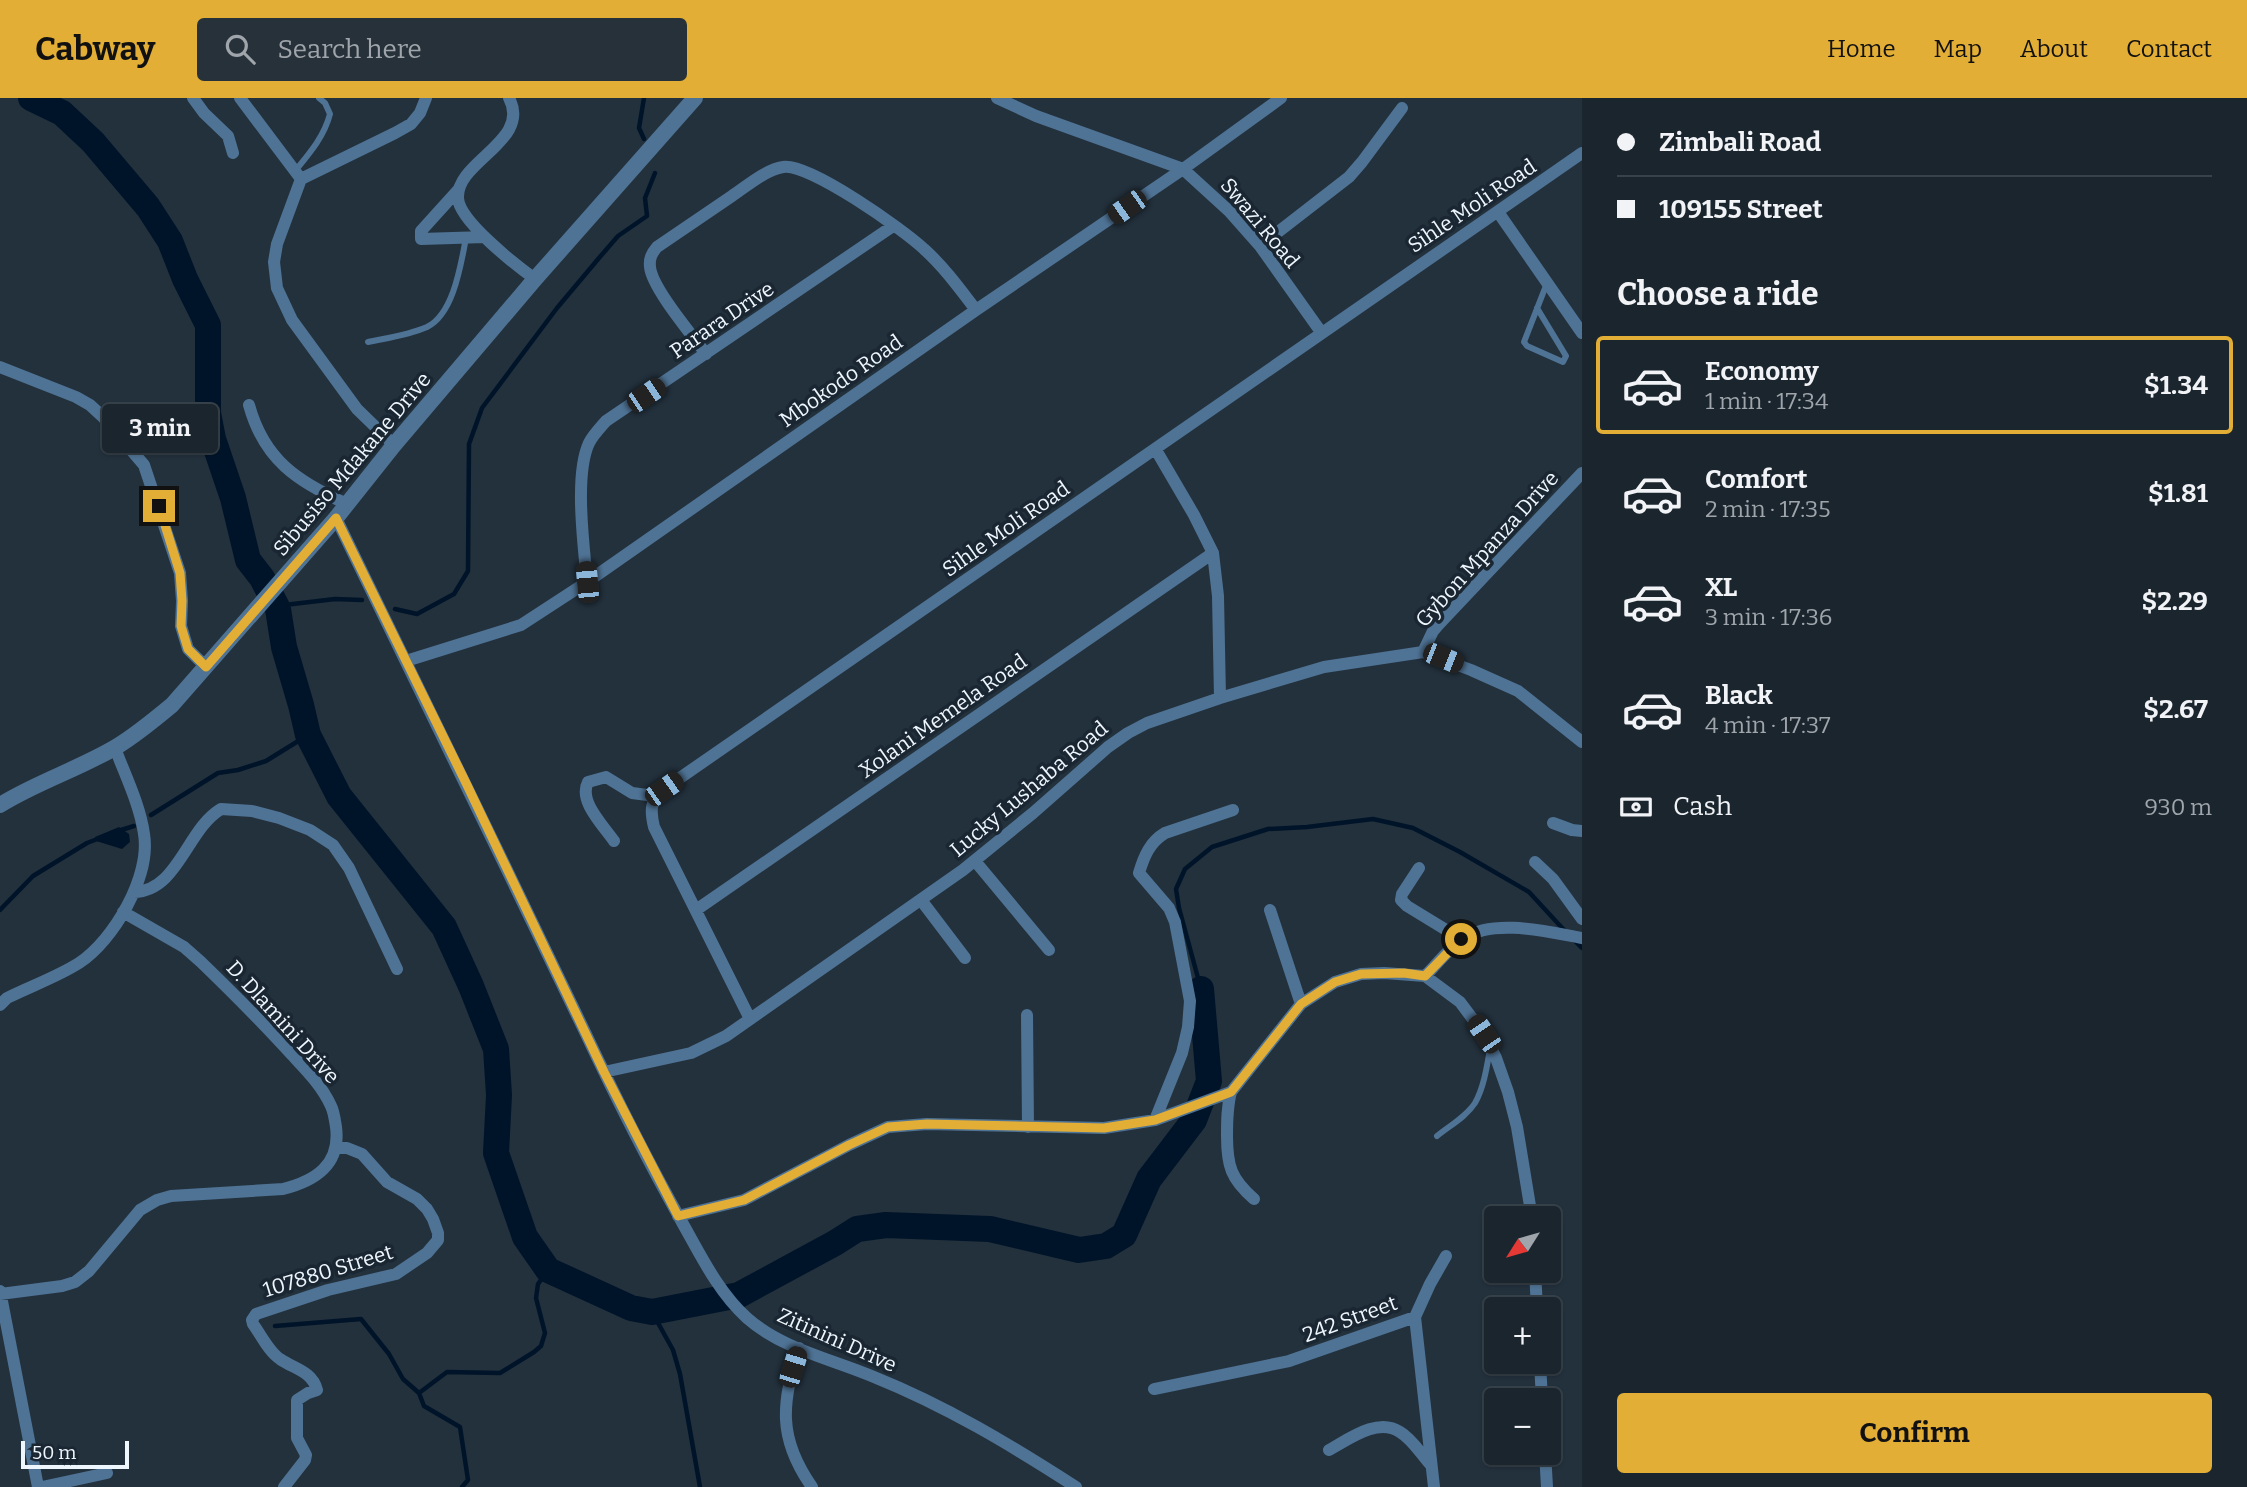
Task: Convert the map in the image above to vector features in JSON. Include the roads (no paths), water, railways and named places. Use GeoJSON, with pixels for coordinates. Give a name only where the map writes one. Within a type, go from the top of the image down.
{"type":"FeatureCollection","features":[{"type":"Feature","properties":{"kind":"street"},"geometry":{"type":"LineString","coordinates":[[193,98],[228,136],[233,153]]}},
{"type":"Feature","properties":{"kind":"street"},"geometry":{"type":"LineString","coordinates":[[240,98],[298,175]]}},
{"type":"Feature","properties":{"kind":"street"},"geometry":{"type":"LineString","coordinates":[[298,175],[396,134],[411,124],[420,113],[426,98]]}},
{"type":"Feature","properties":{"kind":"street"},"geometry":{"type":"LineString","coordinates":[[509,98],[513,114],[511,125],[505,136],[461,183],[457,197],[461,209],[475,228],[535,279]]}},
{"type":"Feature","properties":{"kind":"street","name":"Sibusiso Mdakane Drive"},"geometry":{"type":"LineString","coordinates":[[0,805],[21,792],[115,748],[172,705],[336,518],[394,445],[535,279],[695,98]]}},
{"type":"Feature","properties":{"kind":"street","name":"Swazi Road"},"geometry":{"type":"LineString","coordinates":[[997,98],[1036,116],[1183,169],[1229,211],[1260,246],[1321,332]]}},
{"type":"Feature","properties":{"kind":"street","name":"Mbokodo Road"},"geometry":{"type":"LineString","coordinates":[[406,661],[521,625],[1183,169],[1281,98]]}},
{"type":"Feature","properties":{"kind":"street"},"geometry":{"type":"LineString","coordinates":[[1260,246],[1349,177],[1402,108]]}},
{"type":"Feature","properties":{"kind":"street","name":"Sihle Moli Road"},"geometry":{"type":"LineString","coordinates":[[655,796],[1582,153]]}},
{"type":"Feature","properties":{"kind":"street"},"geometry":{"type":"LineString","coordinates":[[706,354],[657,285],[650,271],[651,255],[657,247],[750,183],[786,166],[803,170],[825,181],[909,236],[950,276],[976,310]]}},
{"type":"Feature","properties":{"kind":"street"},"geometry":{"type":"LineString","coordinates":[[298,175],[277,244],[274,262],[277,288],[292,320],[357,409],[394,445]]}},
{"type":"Feature","properties":{"kind":"street"},"geometry":{"type":"LineString","coordinates":[[459,190],[421,231],[421,239],[485,237]]}},
{"type":"Feature","properties":{"kind":"street"},"geometry":{"type":"LineString","coordinates":[[1498,212],[1582,332]]}},
{"type":"Feature","properties":{"kind":"street","name":"Parara Drive"},"geometry":{"type":"LineString","coordinates":[[587,582],[582,476],[589,444],[606,421],[893,226]]}},
{"type":"Feature","properties":{"kind":"street"},"geometry":{"type":"LineString","coordinates":[[0,367],[90,405],[144,465],[180,573],[181,626],[188,649],[206,667]]}},
{"type":"Feature","properties":{"kind":"street"},"geometry":{"type":"LineString","coordinates":[[248,405],[256,426],[275,458],[303,483],[347,504]]}},
{"type":"Feature","properties":{"kind":"street"},"geometry":{"type":"LineString","coordinates":[[1156,450],[1213,553],[1218,596],[1220,698]]}},
{"type":"Feature","properties":{"kind":"street","name":"Gybon Mpanza Drive"},"geometry":{"type":"LineString","coordinates":[[1423,652],[1439,624],[1582,473]]}},
{"type":"Feature","properties":{"kind":"street","name":"Zitinini Drive"},"geometry":{"type":"LineString","coordinates":[[336,518],[604,1072],[678,1216],[713,1277],[745,1316],[773,1336],[957,1414],[1076,1487]]}},
{"type":"Feature","properties":{"kind":"street","name":"Xolani Memela Road"},"geometry":{"type":"LineString","coordinates":[[696,910],[1213,553]]}},
{"type":"Feature","properties":{"kind":"street","name":"Lucky Lushaba Road"},"geometry":{"type":"LineString","coordinates":[[604,1072],[691,1053],[726,1036],[975,860],[1128,733],[1147,723],[1220,698],[1324,667],[1423,652],[1518,691],[1582,742]]}},
{"type":"Feature","properties":{"kind":"street"},"geometry":{"type":"LineString","coordinates":[[0,1005],[7,998],[81,962],[100,944],[134,892],[145,859],[144,831],[115,748]]}},
{"type":"Feature","properties":{"kind":"street"},"geometry":{"type":"LineString","coordinates":[[614,841],[584,794],[588,782],[606,777],[632,793],[655,796],[651,814],[654,827],[750,1019]]}},
{"type":"Feature","properties":{"kind":"street"},"geometry":{"type":"LineString","coordinates":[[134,892],[144,892],[158,886],[189,848],[207,820],[221,809],[252,811],[279,818],[322,837],[341,856],[397,969]]}},
{"type":"Feature","properties":{"kind":"street"},"geometry":{"type":"LineString","coordinates":[[1155,1120],[1182,1053],[1190,1001],[1175,922],[1169,908],[1139,873],[1146,852],[1157,838],[1233,810]]}},
{"type":"Feature","properties":{"kind":"street"},"geometry":{"type":"LineString","coordinates":[[1553,823],[1582,831]]}},
{"type":"Feature","properties":{"kind":"street"},"geometry":{"type":"LineString","coordinates":[[975,860],[1049,950]]}},
{"type":"Feature","properties":{"kind":"street"},"geometry":{"type":"LineString","coordinates":[[1535,862],[1553,879],[1582,919]]}},
{"type":"Feature","properties":{"kind":"street"},"geometry":{"type":"LineString","coordinates":[[1419,868],[1401,900],[1461,939]]}},
{"type":"Feature","properties":{"kind":"street"},"geometry":{"type":"LineString","coordinates":[[921,900],[965,958]]}},
{"type":"Feature","properties":{"kind":"street"},"geometry":{"type":"LineString","coordinates":[[1270,910],[1301,1004]]}},
{"type":"Feature","properties":{"kind":"street","name":"D. Dlamini Drive"},"geometry":{"type":"LineString","coordinates":[[123,912],[175,942],[201,962],[308,1072],[332,1108],[337,1131],[337,1148]]}},
{"type":"Feature","properties":{"kind":"street"},"geometry":{"type":"LineString","coordinates":[[1425,976],[1461,939],[1487,929],[1543,931],[1582,938]]}},
{"type":"Feature","properties":{"kind":"street"},"geometry":{"type":"LineString","coordinates":[[678,1216],[744,1200],[888,1127],[927,1124],[1104,1128],[1155,1120],[1225,1094],[1301,1004],[1335,982],[1384,973],[1425,976],[1460,1002],[1474,1018],[1490,1047],[1508,1092],[1517,1127],[1530,1206]]}},
{"type":"Feature","properties":{"kind":"street"},"geometry":{"type":"LineString","coordinates":[[1027,1015],[1028,1127]]}},
{"type":"Feature","properties":{"kind":"street"},"geometry":{"type":"LineString","coordinates":[[1225,1094],[1227,1158],[1237,1181],[1254,1199]]}},
{"type":"Feature","properties":{"kind":"street"},"geometry":{"type":"LineString","coordinates":[[107,1473],[40,1487],[0,1293],[62,1286],[82,1277],[139,1210],[157,1200],[171,1196],[283,1189],[300,1185],[320,1174],[337,1148]]}},
{"type":"Feature","properties":{"kind":"street","name":"107880 Street"},"geometry":{"type":"LineString","coordinates":[[284,1487],[306,1455],[297,1438],[297,1400],[317,1390],[306,1373],[280,1360],[253,1324],[254,1317],[256,1314],[328,1290],[396,1274],[427,1253],[438,1240],[433,1219],[417,1199],[387,1182],[362,1154],[347,1148],[337,1148]]}},
{"type":"Feature","properties":{"kind":"street"},"geometry":{"type":"LineString","coordinates":[[1415,1317],[1446,1256]]}},
{"type":"Feature","properties":{"kind":"street","name":"242 Street"},"geometry":{"type":"LineString","coordinates":[[1154,1389],[1289,1361],[1415,1317],[1434,1487]]}},
{"type":"Feature","properties":{"kind":"street"},"geometry":{"type":"LineString","coordinates":[[799,1348],[787,1385],[785,1426],[792,1452],[812,1487]]}},
{"type":"Feature","properties":{"kind":"street"},"geometry":{"type":"LineString","coordinates":[[1329,1450],[1367,1430],[1389,1427],[1404,1434],[1430,1464]]}},
{"type":"Feature","properties":{"kind":"street"},"geometry":{"type":"LineString","coordinates":[[1546,1465],[1547,1487]]}},
{"type":"Feature","properties":{"kind":"lane"},"geometry":{"type":"LineString","coordinates":[[298,175],[328,124],[330,114],[319,98]]}},
{"type":"Feature","properties":{"kind":"lane"},"geometry":{"type":"LineString","coordinates":[[368,342],[426,328],[437,321],[458,279],[466,238]]}},
{"type":"Feature","properties":{"kind":"lane"},"geometry":{"type":"LineString","coordinates":[[1537,308],[1566,356],[1563,362],[1525,344],[1524,340],[1547,283]]}},
{"type":"Feature","properties":{"kind":"lane"},"geometry":{"type":"LineString","coordinates":[[1437,1136],[1465,1114],[1475,1102],[1490,1047]]}},
{"type":"Feature","properties":{"kind":"water"},"geometry":{"type":"Polygon","coordinates":[[[119,827],[129,834],[130,842],[122,849],[96,841],[95,837],[119,827]]]}},
{"type":"Feature","properties":{"kind":"waterway"},"geometry":{"type":"LineString","coordinates":[[31,98],[62,113],[93,142],[148,207],[170,241],[208,325],[208,413],[213,439],[233,498],[248,560],[262,578],[278,609],[284,647],[308,735],[339,796],[444,927],[471,986],[496,1049],[499,1095],[496,1153],[525,1237],[548,1270],[631,1308],[652,1312],[739,1295],[857,1229],[886,1225],[990,1229],[1079,1250],[1106,1246],[1124,1235],[1149,1179],[1194,1120],[1209,1081],[1201,989]]}},
{"type":"Feature","properties":{"kind":"waterway"},"geometry":{"type":"LineString","coordinates":[[644,98],[639,128],[644,139]]}},
{"type":"Feature","properties":{"kind":"waterway"},"geometry":{"type":"LineString","coordinates":[[395,609],[417,614],[454,594],[468,571],[469,444],[482,408],[557,308],[599,258],[618,236],[647,216],[645,198],[655,173]]}},
{"type":"Feature","properties":{"kind":"waterway"},"geometry":{"type":"LineString","coordinates":[[276,606],[335,599],[362,600]]}},
{"type":"Feature","properties":{"kind":"waterway"},"geometry":{"type":"LineString","coordinates":[[151,815],[218,773],[266,761],[308,735]]}},
{"type":"Feature","properties":{"kind":"waterway"},"geometry":{"type":"LineString","coordinates":[[1201,989],[1176,889],[1185,869],[1212,847],[1268,829],[1373,819],[1413,828],[1529,892],[1564,930]]}},
{"type":"Feature","properties":{"kind":"waterway"},"geometry":{"type":"LineString","coordinates":[[118,831],[134,826]]}},
{"type":"Feature","properties":{"kind":"waterway"},"geometry":{"type":"LineString","coordinates":[[0,910],[33,876],[100,838]]}},
{"type":"Feature","properties":{"kind":"waterway"},"geometry":{"type":"LineString","coordinates":[[1573,939],[1582,948]]}},
{"type":"Feature","properties":{"kind":"waterway"},"geometry":{"type":"LineString","coordinates":[[462,1487],[468,1480],[460,1427],[424,1406],[419,1393],[447,1372],[500,1373],[541,1346],[545,1333],[536,1298],[538,1284],[548,1270]]}},
{"type":"Feature","properties":{"kind":"waterway"},"geometry":{"type":"LineString","coordinates":[[652,1312],[673,1350],[680,1374],[700,1487]]}},
{"type":"Feature","properties":{"kind":"waterway"},"geometry":{"type":"LineString","coordinates":[[275,1326],[361,1319],[389,1354],[403,1379],[419,1393]]}}]}
